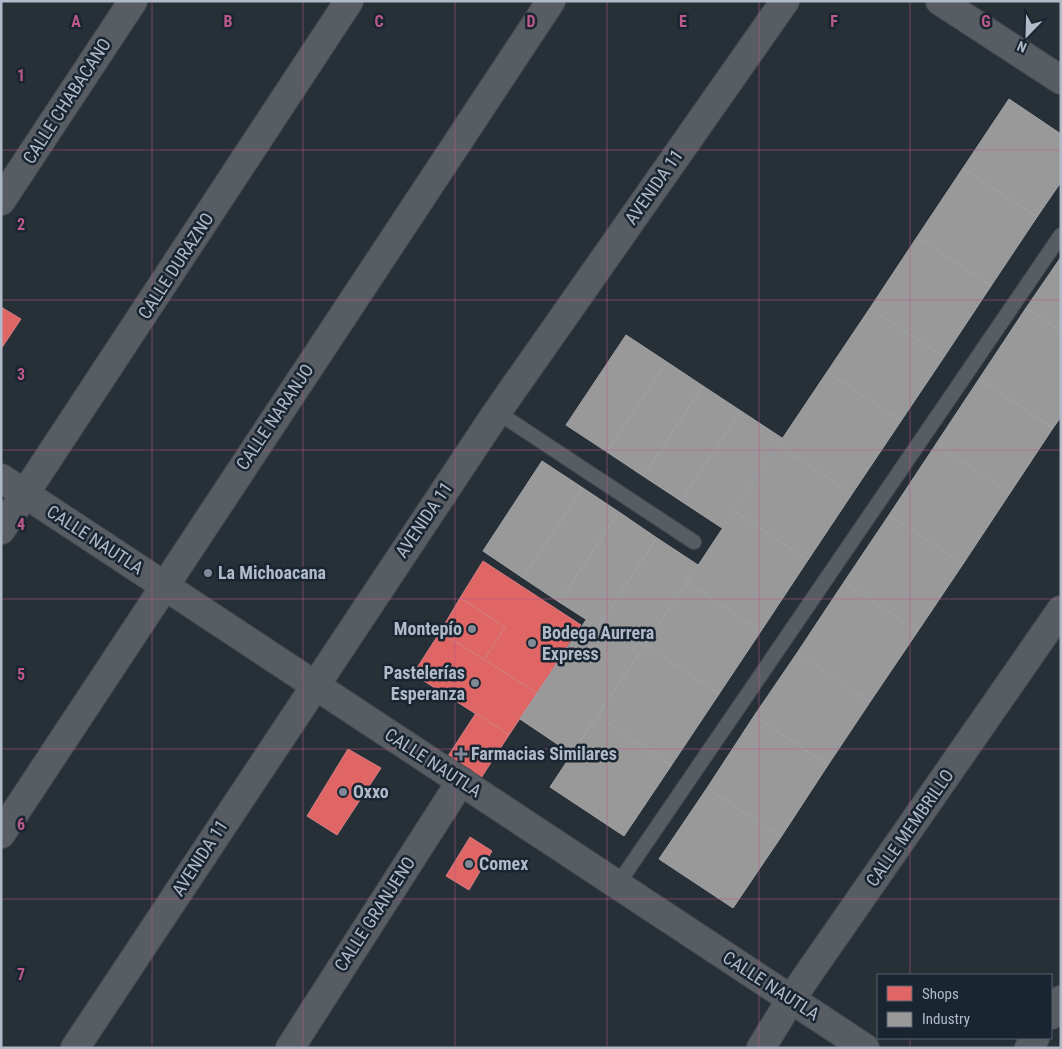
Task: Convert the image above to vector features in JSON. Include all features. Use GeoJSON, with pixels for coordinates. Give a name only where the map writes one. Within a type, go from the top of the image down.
{"type":"FeatureCollection","features":[{"type":"Feature","properties":{"kind":"street","name":"CALLE CHABACANO"},"geometry":{"type":"LineString","coordinates":[[1,202],[133,1]]}},
{"type":"Feature","properties":{"kind":"street","name":"CALLE DURAZNO"},"geometry":{"type":"LineString","coordinates":[[1,530],[349,1]]}},
{"type":"Feature","properties":{"kind":"street","name":"CALLE NARANJO"},"geometry":{"type":"LineString","coordinates":[[1,834],[551,1]]}},
{"type":"Feature","properties":{"kind":"street","name":"AVENIDA 11"},"geometry":{"type":"LineString","coordinates":[[75,1048],[314,684],[497,412],[785,1]]}},
{"type":"Feature","properties":{"kind":"street"},"geometry":{"type":"LineString","coordinates":[[940,1],[1061,80]]}},
{"type":"Feature","properties":{"kind":"street","name":"CALLE NAUTLA"},"geometry":{"type":"LineString","coordinates":[[1,478],[866,1048]]}},
{"type":"Feature","properties":{"kind":"street","name":"CALLE MEMBRILLO"},"geometry":{"type":"LineString","coordinates":[[761,1048],[791,999],[1061,610]]}},
{"type":"Feature","properties":{"kind":"street","name":"CALLE GRANJENO"},"geometry":{"type":"LineString","coordinates":[[290,1048],[461,781]]}},
{"type":"Feature","properties":{"kind":"street"},"geometry":{"type":"LineString","coordinates":[[1052,1014],[1061,1000]]}},
{"type":"Feature","properties":{"kind":"lane"},"geometry":{"type":"LineString","coordinates":[[618,884],[1061,235]]}},
{"type":"Feature","properties":{"kind":"lane"},"geometry":{"type":"LineString","coordinates":[[497,412],[694,542]]}},
{"type":"Feature","properties":{"kind":"building: Shops"},"geometry":{"type":"Polygon","coordinates":[[[1,307],[21,319],[1,349],[1,307]]]}},
{"type":"Feature","properties":{"kind":"building: Shops","name":"Bodega Aurrera Express"},"geometry":{"type":"Polygon","coordinates":[[[483,561],[581,625],[537,693],[484,660],[505,627],[460,598],[483,561]]]}},
{"type":"Feature","properties":{"kind":"building: Shops","name":"Montepío"},"geometry":{"type":"Polygon","coordinates":[[[460,598],[505,627],[484,660],[440,632],[460,598]]]}},
{"type":"Feature","properties":{"kind":"building: Shops","name":"Pastelerías Esperanza"},"geometry":{"type":"Polygon","coordinates":[[[440,632],[537,693],[509,735],[413,674],[440,632]]]}},
{"type":"Feature","properties":{"kind":"building: Shops"},"geometry":{"type":"Polygon","coordinates":[[[476,713],[509,735],[481,778],[448,756],[476,713]]]}},
{"type":"Feature","properties":{"kind":"building: Shops","name":"Oxxo"},"geometry":{"type":"Polygon","coordinates":[[[348,749],[381,768],[337,835],[307,816],[348,749]]]}},
{"type":"Feature","properties":{"kind":"building: Shops","name":"Comex"},"geometry":{"type":"Polygon","coordinates":[[[470,837],[492,851],[469,890],[446,876],[470,837]]]}},
{"type":"Feature","properties":{"kind":"building: Industry"},"geometry":{"type":"Polygon","coordinates":[[[1009,99],[1061,134],[1061,182],[1037,217],[963,168],[1009,99]]]}},
{"type":"Feature","properties":{"kind":"building: Industry"},"geometry":{"type":"Polygon","coordinates":[[[963,168],[1037,217],[991,286],[917,237],[963,168]]]}},
{"type":"Feature","properties":{"kind":"building: Industry"},"geometry":{"type":"Polygon","coordinates":[[[917,237],[991,286],[944,357],[870,308],[917,237]]]}},
{"type":"Feature","properties":{"kind":"building: Industry"},"geometry":{"type":"Polygon","coordinates":[[[1061,257],[1061,331],[1026,308],[1061,257]]]}},
{"type":"Feature","properties":{"kind":"building: Industry"},"geometry":{"type":"Polygon","coordinates":[[[870,308],[944,357],[901,421],[827,372],[870,308]]]}},
{"type":"Feature","properties":{"kind":"building: Industry"},"geometry":{"type":"Polygon","coordinates":[[[1026,308],[1061,331],[1061,417],[1053,428],[979,379],[1026,308]]]}},
{"type":"Feature","properties":{"kind":"building: Industry"},"geometry":{"type":"Polygon","coordinates":[[[626,335],[667,362],[607,452],[566,425],[626,335]]]}},
{"type":"Feature","properties":{"kind":"building: Industry"},"geometry":{"type":"Polygon","coordinates":[[[667,362],[703,386],[643,476],[607,452],[667,362]]]}},
{"type":"Feature","properties":{"kind":"building: Industry"},"geometry":{"type":"Polygon","coordinates":[[[827,372],[901,421],[852,494],[778,445],[827,372]]]}},
{"type":"Feature","properties":{"kind":"building: Industry"},"geometry":{"type":"Polygon","coordinates":[[[979,379],[1053,428],[1010,493],[936,444],[979,379]]]}},
{"type":"Feature","properties":{"kind":"building: Industry"},"geometry":{"type":"Polygon","coordinates":[[[703,386],[741,411],[681,501],[643,476],[703,386]]]}},
{"type":"Feature","properties":{"kind":"building: Industry"},"geometry":{"type":"Polygon","coordinates":[[[741,411],[782,438],[722,528],[681,501],[741,411]]]}},
{"type":"Feature","properties":{"kind":"building: Industry"},"geometry":{"type":"Polygon","coordinates":[[[936,444],[1010,493],[963,564],[889,515],[936,444]]]}},
{"type":"Feature","properties":{"kind":"building: Industry"},"geometry":{"type":"Polygon","coordinates":[[[778,445],[852,494],[808,560],[734,511],[778,445]]]}},
{"type":"Feature","properties":{"kind":"building: Industry"},"geometry":{"type":"Polygon","coordinates":[[[542,461],[583,488],[523,578],[483,551],[542,461]]]}},
{"type":"Feature","properties":{"kind":"building: Industry"},"geometry":{"type":"Polygon","coordinates":[[[583,488],[619,512],[559,602],[523,578],[583,488]]]}},
{"type":"Feature","properties":{"kind":"building: Industry"},"geometry":{"type":"Polygon","coordinates":[[[734,511],[808,560],[761,631],[687,582],[734,511]]]}},
{"type":"Feature","properties":{"kind":"building: Industry"},"geometry":{"type":"Polygon","coordinates":[[[619,512],[657,538],[598,627],[559,602],[619,512]]]}},
{"type":"Feature","properties":{"kind":"building: Industry"},"geometry":{"type":"Polygon","coordinates":[[[889,515],[963,564],[918,631],[844,582],[889,515]]]}},
{"type":"Feature","properties":{"kind":"building: Industry"},"geometry":{"type":"Polygon","coordinates":[[[657,538],[698,565],[639,654],[598,627],[657,538]]]}},
{"type":"Feature","properties":{"kind":"building: Industry"},"geometry":{"type":"Polygon","coordinates":[[[687,582],[761,631],[719,694],[645,645],[687,582]]]}},
{"type":"Feature","properties":{"kind":"building: Industry"},"geometry":{"type":"Polygon","coordinates":[[[844,582],[918,631],[870,702],[797,653],[844,582]]]}},
{"type":"Feature","properties":{"kind":"building: Industry"},"geometry":{"type":"Polygon","coordinates":[[[586,620],[639,654],[572,754],[520,719],[586,620]]]}},
{"type":"Feature","properties":{"kind":"building: Industry"},"geometry":{"type":"Polygon","coordinates":[[[645,645],[719,694],[671,766],[597,716],[645,645]]]}},
{"type":"Feature","properties":{"kind":"building: Industry"},"geometry":{"type":"Polygon","coordinates":[[[797,653],[870,702],[828,765],[754,716],[797,653]]]}},
{"type":"Feature","properties":{"kind":"building: Industry"},"geometry":{"type":"Polygon","coordinates":[[[597,716],[671,766],[624,836],[550,787],[597,716]]]}},
{"type":"Feature","properties":{"kind":"building: Industry"},"geometry":{"type":"Polygon","coordinates":[[[754,716],[828,765],[781,837],[707,788],[754,716]]]}},
{"type":"Feature","properties":{"kind":"building: Industry"},"geometry":{"type":"Polygon","coordinates":[[[707,788],[781,837],[733,908],[659,859],[707,788]]]}},
{"type":"Feature","properties":{"kind":"place","name":"La Michoacana"},"geometry":{"type":"Point","coordinates":[208,573]}},
{"type":"Feature","properties":{"kind":"place","name":"Montepío"},"geometry":{"type":"Point","coordinates":[472,629]}},
{"type":"Feature","properties":{"kind":"place","name":"Bodega Aurrera Express"},"geometry":{"type":"Point","coordinates":[532,643]}},
{"type":"Feature","properties":{"kind":"place","name":"Pastelerías Esperanza"},"geometry":{"type":"Point","coordinates":[475,683]}},
{"type":"Feature","properties":{"kind":"place","name":"Farmacias Similares"},"geometry":{"type":"Point","coordinates":[461,754]}},
{"type":"Feature","properties":{"kind":"place","name":"Oxxo"},"geometry":{"type":"Point","coordinates":[343,792]}},
{"type":"Feature","properties":{"kind":"place","name":"Comex"},"geometry":{"type":"Point","coordinates":[469,864]}}]}
